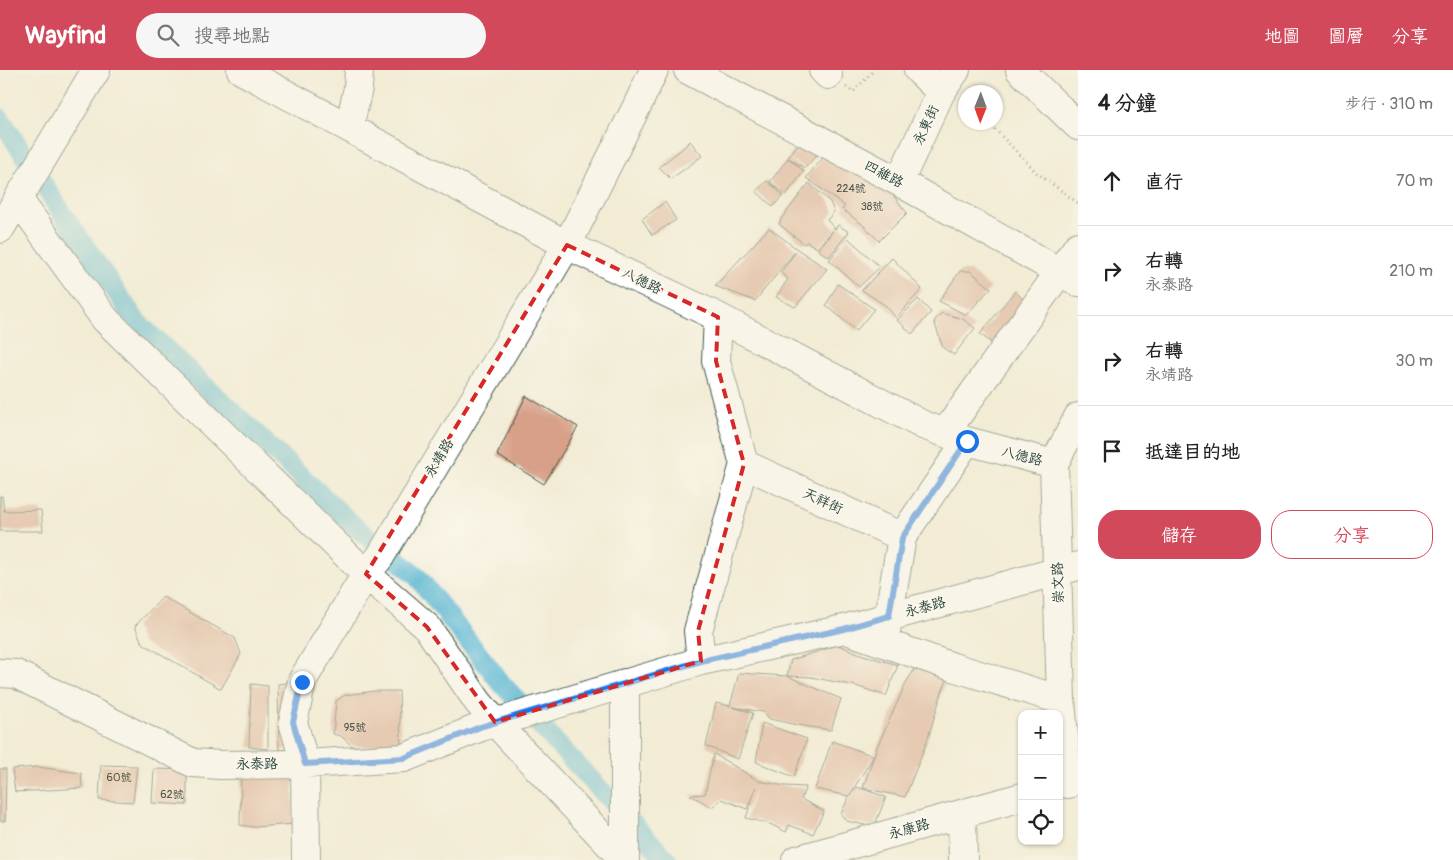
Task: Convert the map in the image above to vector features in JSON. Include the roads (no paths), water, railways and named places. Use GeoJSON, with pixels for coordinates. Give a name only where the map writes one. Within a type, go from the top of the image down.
{"type":"FeatureCollection","features":[{"type":"Feature","properties":{"kind":"street"},"geometry":{"type":"LineString","coordinates":[[0,229],[96,70]]}},
{"type":"Feature","properties":{"kind":"street","name":"八德路"},"geometry":{"type":"LineString","coordinates":[[241,70],[567,245],[718,317],[923,425],[956,437],[1054,464]]}},
{"type":"Feature","properties":{"kind":"street"},"geometry":{"type":"LineString","coordinates":[[349,128],[358,88],[359,70]]}},
{"type":"Feature","properties":{"kind":"street","name":"永靖路"},"geometry":{"type":"LineString","coordinates":[[306,860],[305,764],[293,722],[302,682],[366,574],[385,549],[567,245],[654,70]]}},
{"type":"Feature","properties":{"kind":"street","name":"四維路"},"geometry":{"type":"LineString","coordinates":[[688,70],[898,182],[1069,277]]}},
{"type":"Feature","properties":{"kind":"street"},"geometry":{"type":"LineString","coordinates":[[918,70],[949,81]]}},
{"type":"Feature","properties":{"kind":"street"},"geometry":{"type":"LineString","coordinates":[[1020,70],[1078,126]]}},
{"type":"Feature","properties":{"kind":"street","name":"永東街"},"geometry":{"type":"LineString","coordinates":[[898,182],[949,81]]}},
{"type":"Feature","properties":{"kind":"street"},"geometry":{"type":"LineString","coordinates":[[21,194],[105,319],[366,574],[427,627],[478,702],[625,860]]}},
{"type":"Feature","properties":{"kind":"street"},"geometry":{"type":"LineString","coordinates":[[1061,700],[953,667],[887,629],[902,538],[956,437],[1069,277],[1078,246]]}},
{"type":"Feature","properties":{"kind":"street"},"geometry":{"type":"LineString","coordinates":[[701,661],[698,631],[744,464],[716,361],[718,317]]}},
{"type":"Feature","properties":{"kind":"street","name":"崇文路"},"geometry":{"type":"LineString","coordinates":[[1068,784],[1061,700],[1068,569],[1054,464],[1078,417]]}},
{"type":"Feature","properties":{"kind":"street","name":"天祥街"},"geometry":{"type":"LineString","coordinates":[[744,464],[902,538]]}},
{"type":"Feature","properties":{"kind":"street","name":"永泰路"},"geometry":{"type":"LineString","coordinates":[[0,673],[16,674],[193,763],[220,765],[305,764],[404,758],[495,722],[701,661],[844,629],[887,629],[1068,569]]}},
{"type":"Feature","properties":{"kind":"street"},"geometry":{"type":"LineString","coordinates":[[625,683],[625,860]]}},
{"type":"Feature","properties":{"kind":"street","name":"永康路"},"geometry":{"type":"LineString","coordinates":[[796,860],[1018,798]]}},
{"type":"Feature","properties":{"kind":"street"},"geometry":{"type":"LineString","coordinates":[[962,814],[963,860]]}},
{"type":"Feature","properties":{"kind":"waterway"},"geometry":{"type":"LineString","coordinates":[[0,118],[64,216],[137,322],[353,525],[416,575],[502,684],[667,860]]}}]}
